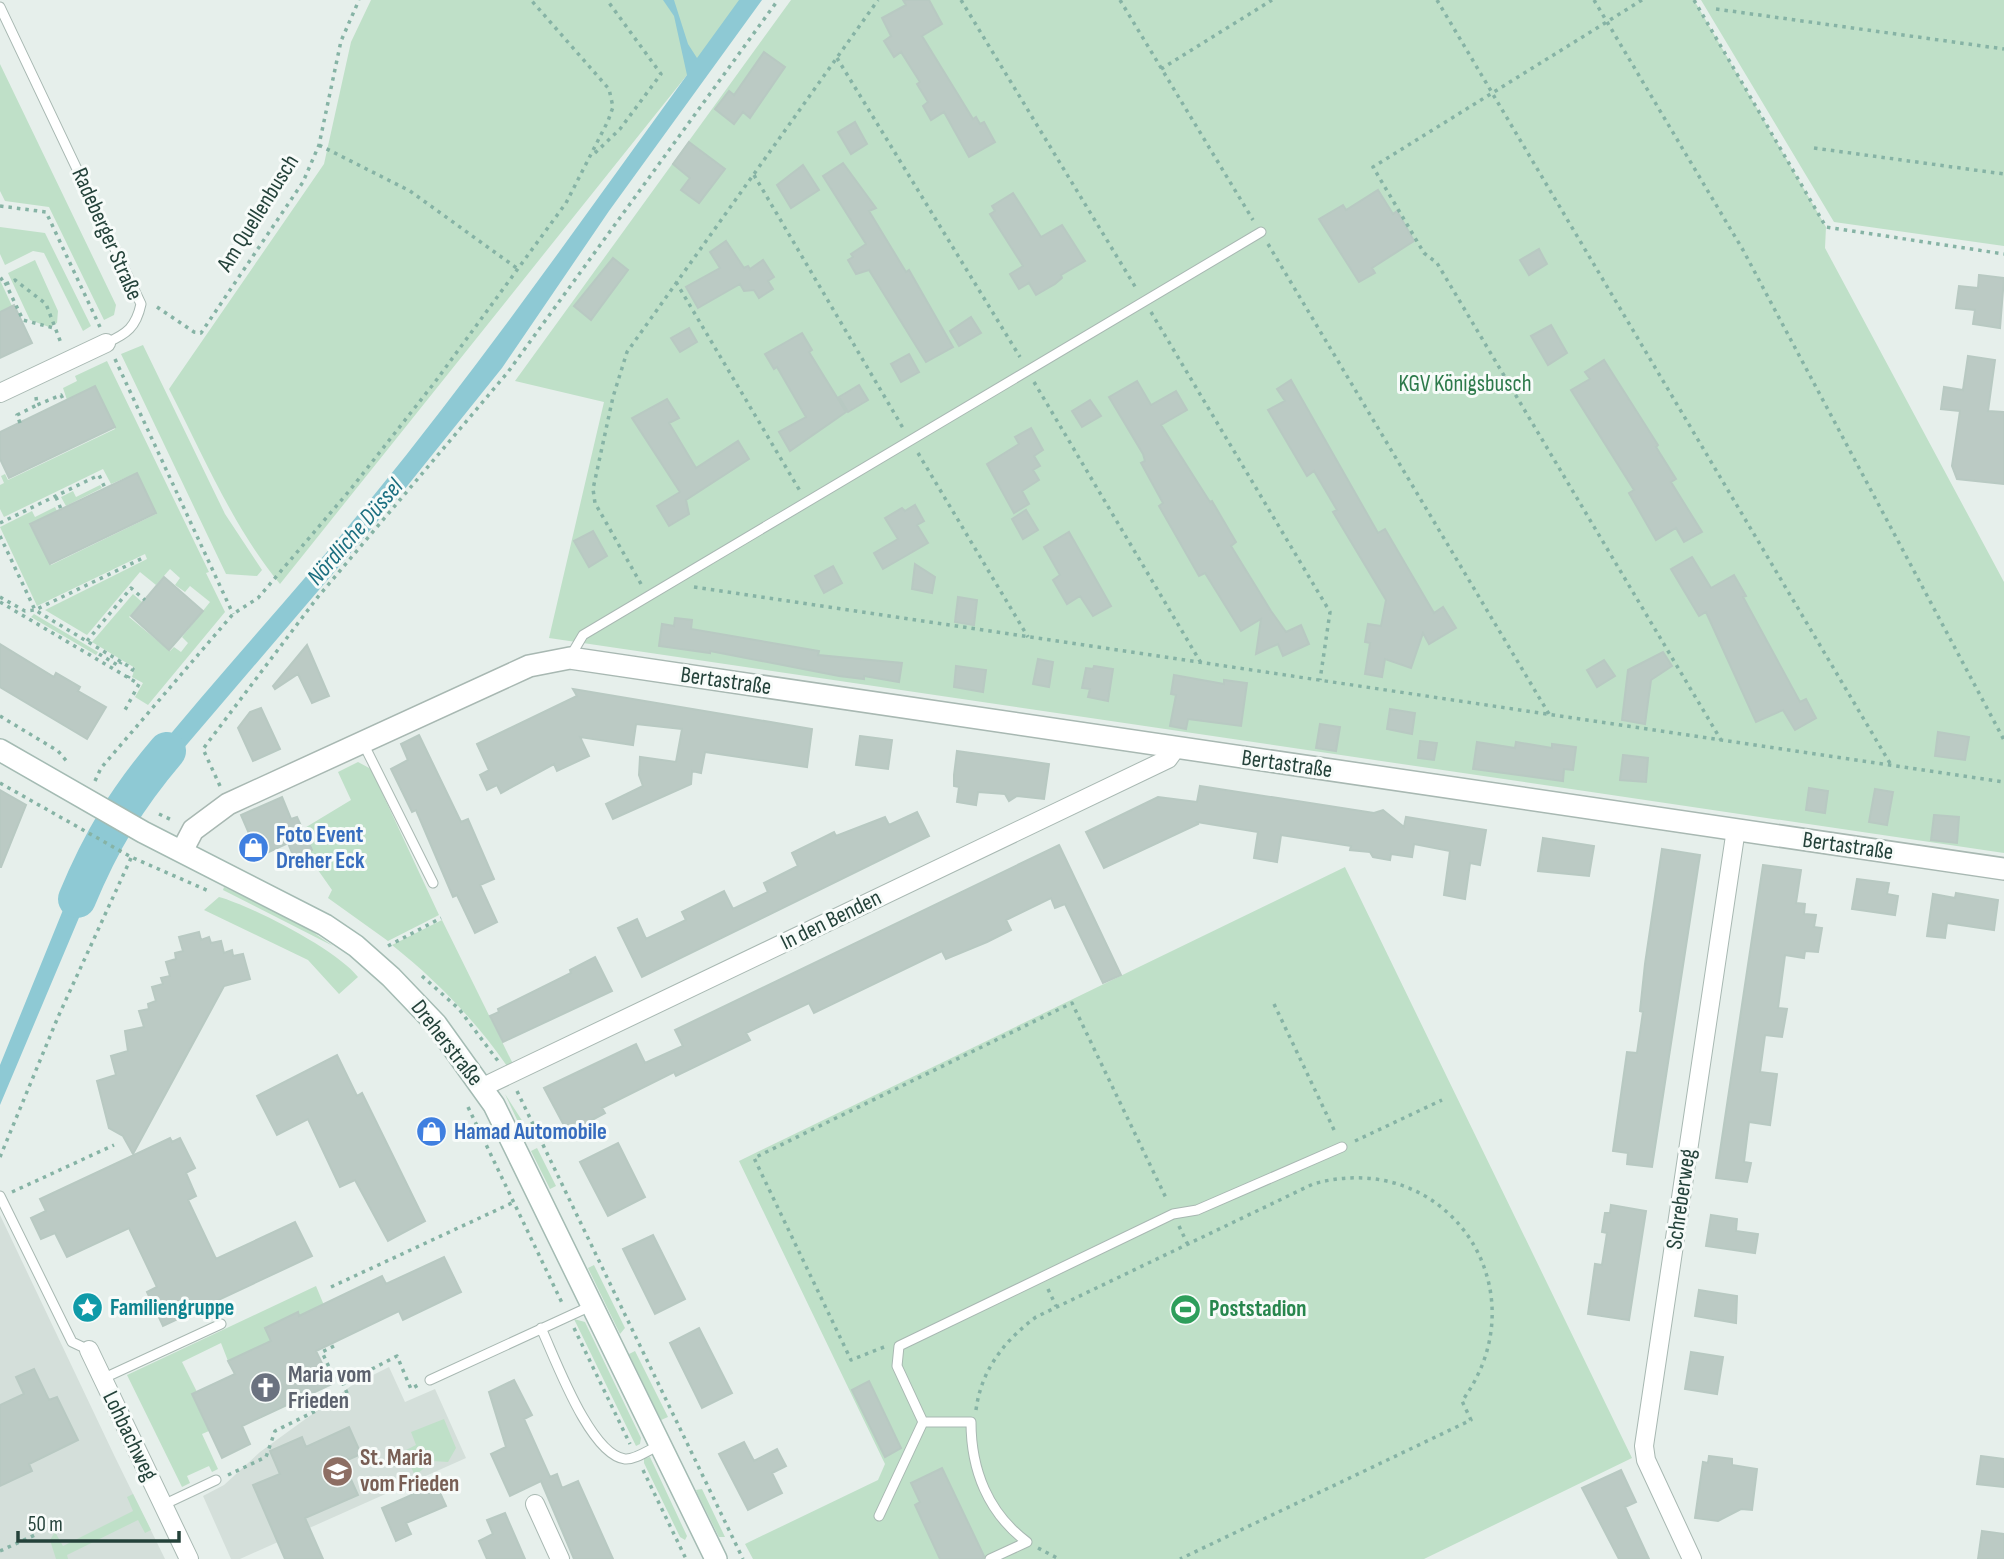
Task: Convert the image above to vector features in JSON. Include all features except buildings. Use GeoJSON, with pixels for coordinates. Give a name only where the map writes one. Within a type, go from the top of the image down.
{"type":"FeatureCollection","features":[{"type":"Feature","properties":{"kind":"street","name":"Radeberger Straße"},"geometry":{"type":"LineString","coordinates":[[0,393],[106,343]]}},
{"type":"Feature","properties":{"kind":"street","name":"Bertastraße"},"geometry":{"type":"LineString","coordinates":[[182,851],[193,830],[228,804],[529,666],[570,658],[2004,869]]}},
{"type":"Feature","properties":{"kind":"street","name":"In den Benden"},"geometry":{"type":"LineString","coordinates":[[483,1087],[1168,759],[1175,748]]}},
{"type":"Feature","properties":{"kind":"street","name":"Dreherstraße"},"geometry":{"type":"LineString","coordinates":[[0,750],[99,795],[143,832],[285,902],[356,946],[391,977],[436,1024],[483,1087],[504,1125],[716,1559]]}},
{"type":"Feature","properties":{"kind":"street","name":"Schreberweg"},"geometry":{"type":"LineString","coordinates":[[1692,1559],[1646,1460],[1644,1446],[1736,829]]}},
{"type":"Feature","properties":{"kind":"street","name":"Lohbachweg"},"geometry":{"type":"LineString","coordinates":[[89,1350],[189,1559]]}},
{"type":"Feature","properties":{"kind":"street"},"geometry":{"type":"LineString","coordinates":[[535,1504],[560,1559]]}},
{"type":"Feature","properties":{"kind":"lane","name":"Radeberger Straße"},"geometry":{"type":"LineString","coordinates":[[0,7],[141,304],[137,321],[126,334],[106,343]]}},
{"type":"Feature","properties":{"kind":"lane"},"geometry":{"type":"LineString","coordinates":[[570,658],[583,635],[1261,232]]}},
{"type":"Feature","properties":{"kind":"lane"},"geometry":{"type":"LineString","coordinates":[[363,741],[433,883]]}},
{"type":"Feature","properties":{"kind":"lane"},"geometry":{"type":"LineString","coordinates":[[879,1516],[923,1422],[897,1366],[899,1346],[1173,1214],[1198,1210],[1342,1147]]}},
{"type":"Feature","properties":{"kind":"lane"},"geometry":{"type":"LineString","coordinates":[[0,1196],[72,1342],[89,1350]]}},
{"type":"Feature","properties":{"kind":"lane"},"geometry":{"type":"LineString","coordinates":[[430,1380],[591,1306]]}},
{"type":"Feature","properties":{"kind":"lane"},"geometry":{"type":"LineString","coordinates":[[102,1379],[221,1324]]}},
{"type":"Feature","properties":{"kind":"lane"},"geometry":{"type":"LineString","coordinates":[[541,1328],[584,1419],[604,1448],[616,1457],[628,1459],[660,1445]]}},
{"type":"Feature","properties":{"kind":"lane"},"geometry":{"type":"LineString","coordinates":[[923,1422],[971,1422],[971,1448],[981,1483],[995,1509],[1027,1542],[990,1559]]}},
{"type":"Feature","properties":{"kind":"lane"},"geometry":{"type":"LineString","coordinates":[[163,1505],[216,1480]]}},
{"type":"Feature","properties":{"kind":"path","name":"Am Quellenbusch"},"geometry":{"type":"LineString","coordinates":[[141,304],[152,304],[194,332],[201,333],[293,198],[319,145],[341,41],[359,0]]}},
{"type":"Feature","properties":{"kind":"path"},"geometry":{"type":"LineString","coordinates":[[95,781],[101,768],[233,614],[258,598],[350,490],[435,382],[566,203],[593,154],[613,107],[609,89],[531,0]]}},
{"type":"Feature","properties":{"kind":"path"},"geometry":{"type":"LineString","coordinates":[[593,154],[620,129],[661,74],[607,0]]}},
{"type":"Feature","properties":{"kind":"path"},"geometry":{"type":"LineString","coordinates":[[228,804],[204,749],[317,598],[508,372],[778,0]]}},
{"type":"Feature","properties":{"kind":"path"},"geometry":{"type":"LineString","coordinates":[[648,597],[595,503],[593,489],[613,397],[626,352],[878,0]]}},
{"type":"Feature","properties":{"kind":"path"},"geometry":{"type":"LineString","coordinates":[[961,0],[1330,612],[1320,680]]}},
{"type":"Feature","properties":{"kind":"path"},"geometry":{"type":"LineString","coordinates":[[1120,0],[1549,714]]}},
{"type":"Feature","properties":{"kind":"path"},"geometry":{"type":"LineString","coordinates":[[1161,69],[1272,0]]}},
{"type":"Feature","properties":{"kind":"path"},"geometry":{"type":"LineString","coordinates":[[1437,0],[1891,765]]}},
{"type":"Feature","properties":{"kind":"path"},"geometry":{"type":"LineString","coordinates":[[1594,0],[1743,250],[2004,740]]}},
{"type":"Feature","properties":{"kind":"path"},"geometry":{"type":"LineString","coordinates":[[1642,0],[1373,167],[1424,253],[1437,263],[1721,741]]}},
{"type":"Feature","properties":{"kind":"path"},"geometry":{"type":"LineString","coordinates":[[1694,0],[1826,227],[2004,254]]}},
{"type":"Feature","properties":{"kind":"path"},"geometry":{"type":"LineString","coordinates":[[1716,9],[2004,49]]}},
{"type":"Feature","properties":{"kind":"path"},"geometry":{"type":"LineString","coordinates":[[319,145],[410,191],[517,269]]}},
{"type":"Feature","properties":{"kind":"path"},"geometry":{"type":"LineString","coordinates":[[1814,148],[2004,174]]}},
{"type":"Feature","properties":{"kind":"path"},"geometry":{"type":"LineString","coordinates":[[754,174],[1028,637]]}},
{"type":"Feature","properties":{"kind":"path"},"geometry":{"type":"LineString","coordinates":[[0,206],[46,212],[233,614]]}},
{"type":"Feature","properties":{"kind":"path"},"geometry":{"type":"LineString","coordinates":[[0,280],[3,278],[23,320],[54,328]]}},
{"type":"Feature","properties":{"kind":"path"},"geometry":{"type":"LineString","coordinates":[[6,284],[15,280],[40,296],[46,304],[69,360]]}},
{"type":"Feature","properties":{"kind":"path"},"geometry":{"type":"LineString","coordinates":[[676,282],[806,502]]}},
{"type":"Feature","properties":{"kind":"path"},"geometry":{"type":"LineString","coordinates":[[17,415],[37,405]]}},
{"type":"Feature","properties":{"kind":"path"},"geometry":{"type":"LineString","coordinates":[[13,409],[20,423]]}},
{"type":"Feature","properties":{"kind":"path"},"geometry":{"type":"LineString","coordinates":[[0,523],[99,475],[105,488]]}},
{"type":"Feature","properties":{"kind":"path"},"geometry":{"type":"LineString","coordinates":[[56,497],[61,509]]}},
{"type":"Feature","properties":{"kind":"path"},"geometry":{"type":"LineString","coordinates":[[0,536],[35,610],[133,669],[128,678]]}},
{"type":"Feature","properties":{"kind":"path"},"geometry":{"type":"LineString","coordinates":[[0,599],[25,611],[35,610],[145,557]]}},
{"type":"Feature","properties":{"kind":"path"},"geometry":{"type":"LineString","coordinates":[[670,584],[2004,782]]}},
{"type":"Feature","properties":{"kind":"path"},"geometry":{"type":"LineString","coordinates":[[87,641],[131,588],[145,600]]}},
{"type":"Feature","properties":{"kind":"path"},"geometry":{"type":"LineString","coordinates":[[0,599],[139,684],[125,710]]}},
{"type":"Feature","properties":{"kind":"path"},"geometry":{"type":"LineString","coordinates":[[99,654],[119,666],[121,662]]}},
{"type":"Feature","properties":{"kind":"path"},"geometry":{"type":"LineString","coordinates":[[0,716],[58,751],[71,766]]}},
{"type":"Feature","properties":{"kind":"path"},"geometry":{"type":"LineString","coordinates":[[88,776],[95,781],[99,795]]}},
{"type":"Feature","properties":{"kind":"path"},"geometry":{"type":"LineString","coordinates":[[0,783],[130,856],[205,891],[215,893]]}},
{"type":"Feature","properties":{"kind":"path"},"geometry":{"type":"LineString","coordinates":[[14,791],[20,783]]}},
{"type":"Feature","properties":{"kind":"path"},"geometry":{"type":"LineString","coordinates":[[155,813],[166,817]]}},
{"type":"Feature","properties":{"kind":"path"},"geometry":{"type":"LineString","coordinates":[[0,1157],[58,1017],[130,856]]}},
{"type":"Feature","properties":{"kind":"path"},"geometry":{"type":"LineString","coordinates":[[388,946],[441,919]]}},
{"type":"Feature","properties":{"kind":"path"},"geometry":{"type":"LineString","coordinates":[[897,1349],[882,1346],[851,1360],[754,1158],[1072,1003],[1187,1243]]}},
{"type":"Feature","properties":{"kind":"path"},"geometry":{"type":"LineString","coordinates":[[1274,1004],[1342,1147],[1442,1100]]}},
{"type":"Feature","properties":{"kind":"path","name":"Dreherstraße"},"geometry":{"type":"LineString","coordinates":[[513,1083],[743,1559]]}},
{"type":"Feature","properties":{"kind":"path","name":"Dreherstraße"},"geometry":{"type":"LineString","coordinates":[[466,1104],[686,1559]]}},
{"type":"Feature","properties":{"kind":"path"},"geometry":{"type":"LineString","coordinates":[[0,1196],[114,1145]]}},
{"type":"Feature","properties":{"kind":"path"},"geometry":{"type":"LineString","coordinates":[[971,1422],[975,1419],[987,1373],[1004,1345],[1024,1326],[1056,1306],[1187,1243],[1313,1184],[1354,1177],[1388,1181],[1414,1190],[1436,1203],[1448,1212],[1469,1236],[1490,1281],[1493,1320],[1486,1360],[1462,1401],[1471,1420],[1180,1559]]}},
{"type":"Feature","properties":{"kind":"path"},"geometry":{"type":"LineString","coordinates":[[331,1287],[514,1202]]}},
{"type":"Feature","properties":{"kind":"path"},"geometry":{"type":"LineString","coordinates":[[216,1480],[266,1457],[275,1431],[348,1395],[322,1352],[334,1346]]}},
{"type":"Feature","properties":{"kind":"path"},"geometry":{"type":"LineString","coordinates":[[342,1384],[397,1356],[411,1389],[430,1380]]}},
{"type":"Feature","properties":{"kind":"path"},"geometry":{"type":"LineString","coordinates":[[0,1551],[37,1534]]}},
{"type":"Feature","properties":{"kind":"path"},"geometry":{"type":"LineString","coordinates":[[1027,1542],[1059,1559]]}},
{"type":"Feature","properties":{"kind":"shaded area"},"geometry":{"type":"Polygon","coordinates":[[[0,1215],[114,1455],[165,1559],[0,1559],[0,1215]]]}},
{"type":"Feature","properties":{"kind":"shaded area","name":"St. Maria vom Frieden"},"geometry":{"type":"Polygon","coordinates":[[[389,1367],[405,1402],[435,1389],[466,1458],[240,1559],[231,1559],[203,1496],[224,1485],[260,1452],[351,1386],[389,1367]]]}},
{"type":"Feature","properties":{"kind":"green space"},"geometry":{"type":"Polygon","coordinates":[[[371,0],[747,0],[280,584],[233,515],[169,389],[324,164],[351,42],[371,0]]]}},
{"type":"Feature","properties":{"kind":"green space","name":"KGV Königsbusch"},"geometry":{"type":"Polygon","coordinates":[[[791,0],[1694,0],[1826,227],[1825,248],[2004,582],[2004,853],[549,638],[604,402],[515,381],[791,0]]]}},
{"type":"Feature","properties":{"kind":"green space"},"geometry":{"type":"Polygon","coordinates":[[[1701,0],[2004,0],[2004,246],[1834,222],[1701,0]]]}},
{"type":"Feature","properties":{"kind":"green space"},"geometry":{"type":"Polygon","coordinates":[[[0,64],[116,305],[114,315],[104,320],[49,207],[5,201],[0,191],[0,64]]]}},
{"type":"Feature","properties":{"kind":"green space"},"geometry":{"type":"Polygon","coordinates":[[[0,227],[45,233],[91,326],[83,331],[44,253],[33,251],[5,265],[0,254],[0,227]]]}},
{"type":"Feature","properties":{"kind":"green space"},"geometry":{"type":"Polygon","coordinates":[[[35,260],[58,311],[57,323],[49,327],[30,320],[8,273],[35,260]]]}},
{"type":"Feature","properties":{"kind":"green space"},"geometry":{"type":"Polygon","coordinates":[[[0,280],[12,306],[0,312],[0,280]]]}},
{"type":"Feature","properties":{"kind":"green space"},"geometry":{"type":"Polygon","coordinates":[[[143,345],[225,514],[262,570],[257,576],[226,574],[121,354],[143,345]]]}},
{"type":"Feature","properties":{"kind":"green space"},"geometry":{"type":"Polygon","coordinates":[[[107,361],[209,572],[206,573],[225,612],[148,705],[135,697],[143,683],[132,677],[135,668],[92,642],[133,594],[142,602],[129,617],[170,651],[174,647],[181,652],[188,643],[182,637],[210,602],[190,586],[185,592],[175,585],[180,578],[170,569],[156,585],[140,572],[87,635],[45,610],[147,559],[145,554],[37,606],[0,527],[32,511],[35,517],[55,507],[57,511],[29,524],[51,565],[156,514],[137,473],[111,484],[103,469],[4,517],[0,509],[0,485],[4,483],[1,476],[5,474],[8,480],[115,429],[95,387],[67,400],[63,388],[77,381],[75,376],[107,361]]]}},
{"type":"Feature","properties":{"kind":"green space"},"geometry":{"type":"Polygon","coordinates":[[[100,485],[102,488],[66,506],[61,497],[73,491],[76,497],[100,485]]]}},
{"type":"Feature","properties":{"kind":"green space"},"geometry":{"type":"Polygon","coordinates":[[[34,614],[98,652],[96,655],[31,617],[34,614]]]}},
{"type":"Feature","properties":{"kind":"green space"},"geometry":{"type":"Polygon","coordinates":[[[358,762],[371,769],[439,915],[388,941],[328,898],[332,890],[306,853],[312,850],[303,829],[351,800],[338,772],[358,762]]]}},
{"type":"Feature","properties":{"kind":"green space","name":"Poststadion"},"geometry":{"type":"Polygon","coordinates":[[[1345,867],[1632,1458],[1424,1559],[753,1559],[745,1544],[878,1480],[885,1464],[739,1161],[1345,867]]]}},
{"type":"Feature","properties":{"kind":"green space"},"geometry":{"type":"Polygon","coordinates":[[[224,887],[304,926],[333,946],[223,890],[224,887]]]}},
{"type":"Feature","properties":{"kind":"green space"},"geometry":{"type":"Polygon","coordinates":[[[219,897],[252,909],[293,930],[332,954],[358,977],[339,994],[308,960],[204,910],[219,897]]]}},
{"type":"Feature","properties":{"kind":"green space"},"geometry":{"type":"Polygon","coordinates":[[[442,920],[513,1064],[507,1066],[454,1001],[392,945],[442,920]]]}},
{"type":"Feature","properties":{"kind":"green space"},"geometry":{"type":"Polygon","coordinates":[[[505,1094],[532,1136],[526,1139],[505,1094]]]}},
{"type":"Feature","properties":{"kind":"green space"},"geometry":{"type":"Polygon","coordinates":[[[537,1148],[556,1186],[550,1189],[531,1151],[537,1148]]]}},
{"type":"Feature","properties":{"kind":"green space"},"geometry":{"type":"Polygon","coordinates":[[[594,1265],[625,1328],[620,1334],[588,1268],[594,1265]]]}},
{"type":"Feature","properties":{"kind":"green space"},"geometry":{"type":"Polygon","coordinates":[[[316,1286],[328,1315],[304,1326],[297,1312],[265,1328],[271,1341],[228,1361],[221,1343],[182,1362],[197,1392],[192,1395],[209,1431],[202,1434],[218,1469],[212,1472],[209,1466],[187,1476],[190,1483],[182,1487],[127,1375],[316,1286]]]}},
{"type":"Feature","properties":{"kind":"green space"},"geometry":{"type":"Polygon","coordinates":[[[574,1319],[585,1322],[641,1438],[640,1444],[636,1446],[574,1319]]]}},
{"type":"Feature","properties":{"kind":"green space"},"geometry":{"type":"Polygon","coordinates":[[[635,1351],[668,1417],[661,1420],[629,1354],[635,1351]]]}},
{"type":"Feature","properties":{"kind":"green space"},"geometry":{"type":"Polygon","coordinates":[[[444,1419],[456,1448],[448,1462],[432,1461],[415,1476],[404,1451],[416,1445],[411,1432],[444,1419]]]}},
{"type":"Feature","properties":{"kind":"green space"},"geometry":{"type":"Polygon","coordinates":[[[650,1457],[687,1536],[685,1540],[680,1537],[644,1463],[644,1458],[650,1457]]]}},
{"type":"Feature","properties":{"kind":"green space"},"geometry":{"type":"Polygon","coordinates":[[[702,1489],[725,1537],[719,1537],[697,1493],[696,1490],[702,1489]]]}},
{"type":"Feature","properties":{"kind":"green space"},"geometry":{"type":"Polygon","coordinates":[[[133,1494],[151,1530],[145,1533],[138,1520],[67,1555],[68,1559],[56,1559],[50,1540],[55,1532],[63,1546],[133,1511],[127,1497],[133,1494]]]}},
{"type":"Feature","properties":{"kind":"water"},"geometry":{"type":"Polygon","coordinates":[[[663,0],[674,0],[688,44],[697,58],[739,0],[762,0],[609,211],[502,368],[400,495],[142,797],[127,788],[412,448],[532,290],[687,75],[674,16],[663,0]]]}},
{"type":"Feature","properties":{"kind":"water"},"geometry":{"type":"Polygon","coordinates":[[[89,846],[105,856],[0,1105],[0,1065],[89,846]]]}},
{"type":"Feature","properties":{"kind":"waterway","name":"Nördliche Düssel"},"geometry":{"type":"LineString","coordinates":[[77,899],[116,821],[167,751]]}},
{"type":"Feature","properties":{"kind":"place","name":"Foto Event Dreher Eck"},"geometry":{"type":"Point","coordinates":[253,848]}},
{"type":"Feature","properties":{"kind":"place","name":"Hamad Automobile"},"geometry":{"type":"Point","coordinates":[431,1132]}},
{"type":"Feature","properties":{"kind":"place","name":"Familiengruppe"},"geometry":{"type":"Point","coordinates":[87,1308]}},
{"type":"Feature","properties":{"kind":"place","name":"Poststadion"},"geometry":{"type":"Point","coordinates":[1186,1309]}},
{"type":"Feature","properties":{"kind":"place","name":"Maria vom Frieden"},"geometry":{"type":"Point","coordinates":[265,1388]}},
{"type":"Feature","properties":{"kind":"place","name":"St. Maria vom Frieden"},"geometry":{"type":"Point","coordinates":[337,1471]}}]}
